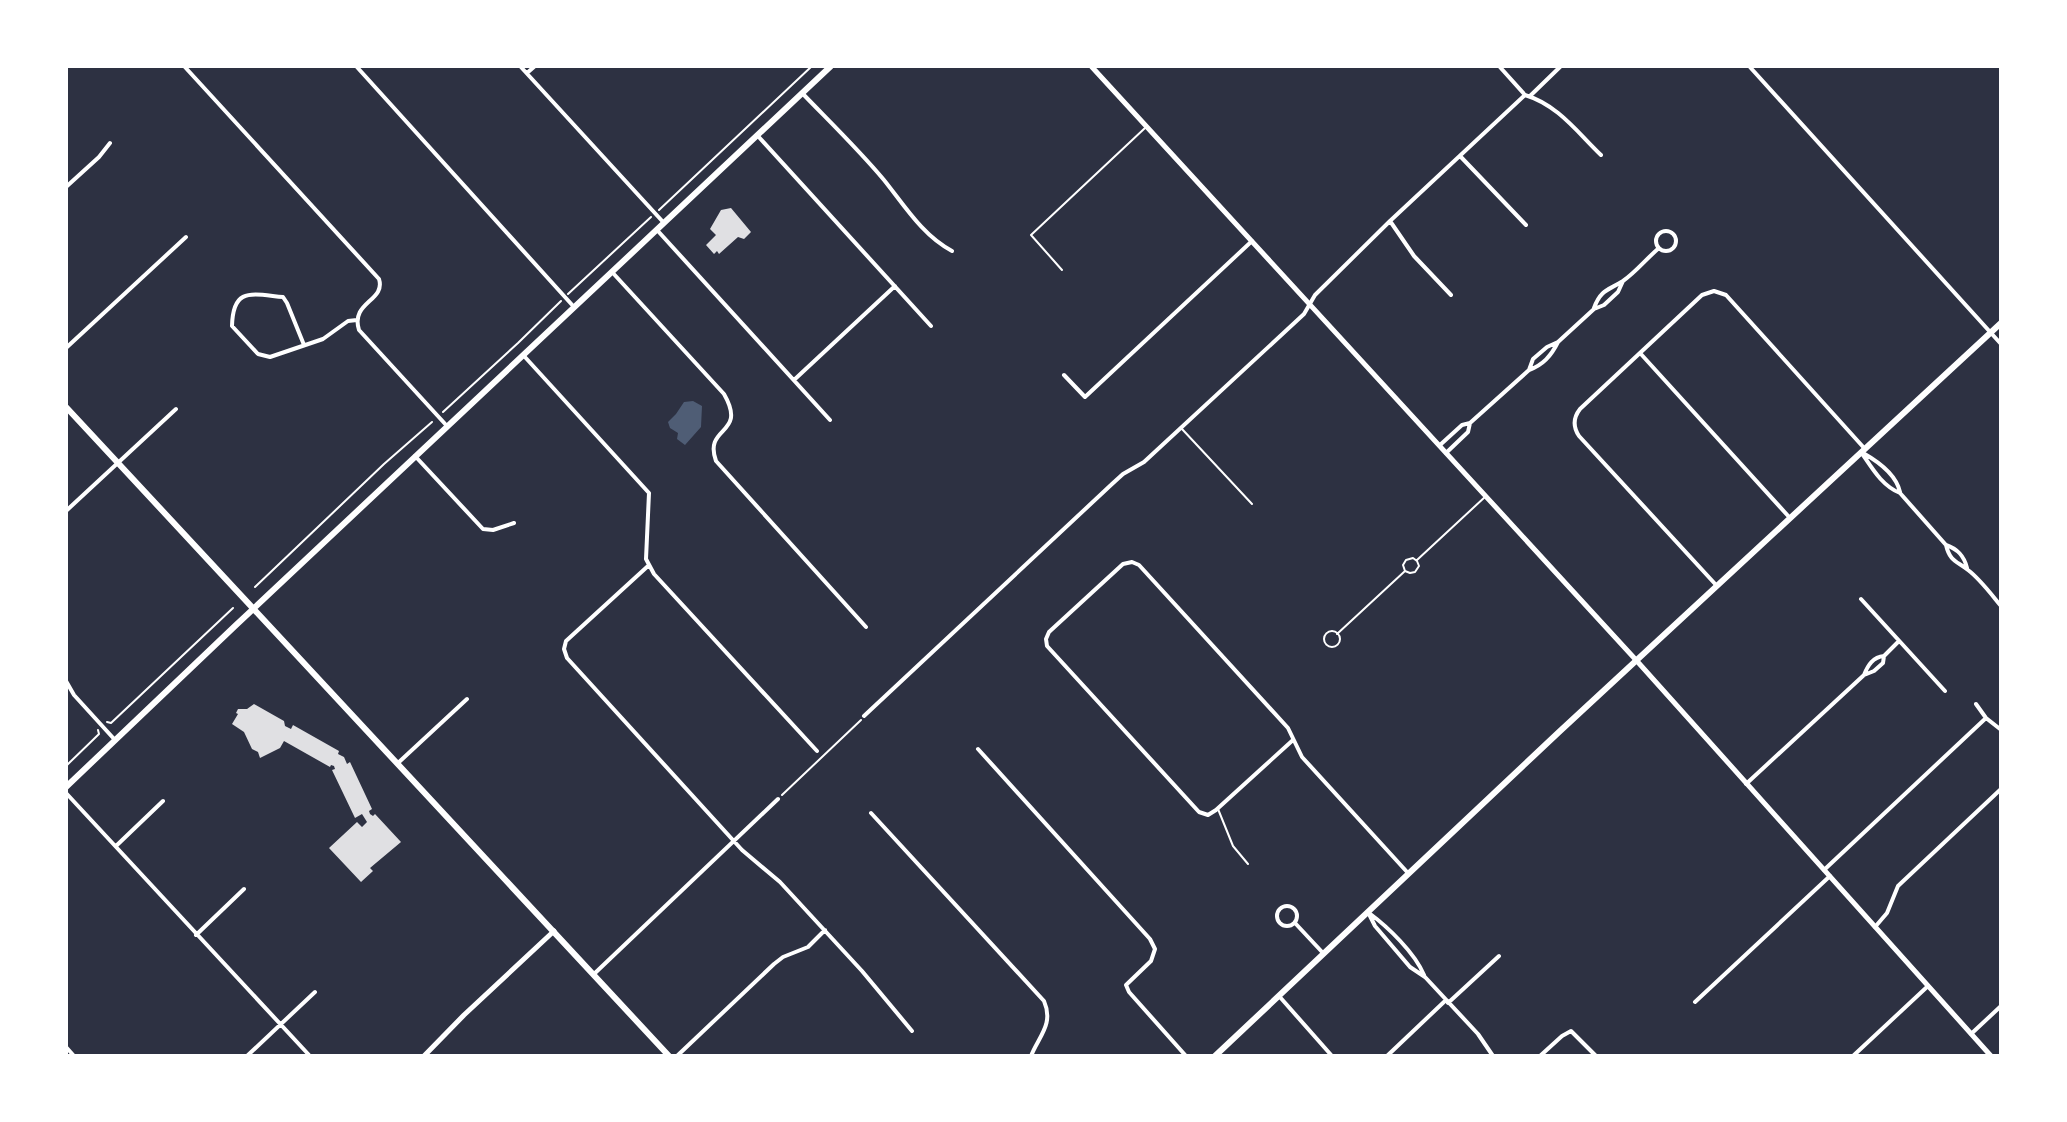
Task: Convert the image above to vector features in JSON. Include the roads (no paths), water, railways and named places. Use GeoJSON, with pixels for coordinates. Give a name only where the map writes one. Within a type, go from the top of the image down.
{"type":"FeatureCollection","features":[{"type":"Feature","properties":{"kind":"main road"},"geometry":{"type":"LineString","coordinates":[[66,790],[253,608],[831,66]]}},
{"type":"Feature","properties":{"kind":"main road"},"geometry":{"type":"LineString","coordinates":[[1215,1056],[1636,660],[2001,323]]}},
{"type":"Feature","properties":{"kind":"main road"},"geometry":{"type":"LineString","coordinates":[[66,407],[669,1056]]}},
{"type":"Feature","properties":{"kind":"street"},"geometry":{"type":"LineString","coordinates":[[184,66],[379,280],[379,291],[361,309],[357,320],[360,332],[447,426]]}},
{"type":"Feature","properties":{"kind":"street"},"geometry":{"type":"LineString","coordinates":[[356,66],[574,307]]}},
{"type":"Feature","properties":{"kind":"street"},"geometry":{"type":"LineString","coordinates":[[520,66],[664,223]]}},
{"type":"Feature","properties":{"kind":"street"},"geometry":{"type":"LineString","coordinates":[[527,73],[535,66]]}},
{"type":"Feature","properties":{"kind":"street"},"geometry":{"type":"LineString","coordinates":[[1091,66],[1636,660],[1991,1056]]}},
{"type":"Feature","properties":{"kind":"street"},"geometry":{"type":"LineString","coordinates":[[1499,66],[1528,96],[1557,111],[1601,155]]}},
{"type":"Feature","properties":{"kind":"street"},"geometry":{"type":"LineString","coordinates":[[864,716],[1119,477],[1144,462],[1182,429],[1304,314],[1315,295],[1390,221],[1561,66]]}},
{"type":"Feature","properties":{"kind":"street"},"geometry":{"type":"LineString","coordinates":[[1749,66],[2001,344]]}},
{"type":"Feature","properties":{"kind":"street"},"geometry":{"type":"LineString","coordinates":[[802,93],[919,223],[941,245],[952,251]]}},
{"type":"Feature","properties":{"kind":"street"},"geometry":{"type":"LineString","coordinates":[[757,135],[931,326]]}},
{"type":"Feature","properties":{"kind":"street"},"geometry":{"type":"LineString","coordinates":[[66,187],[110,143]]}},
{"type":"Feature","properties":{"kind":"street"},"geometry":{"type":"LineString","coordinates":[[1460,156],[1526,225]]}},
{"type":"Feature","properties":{"kind":"street"},"geometry":{"type":"LineString","coordinates":[[1390,221],[1415,258],[1451,295]]}},
{"type":"Feature","properties":{"kind":"street"},"geometry":{"type":"LineString","coordinates":[[657,230],[830,420]]}},
{"type":"Feature","properties":{"kind":"street"},"geometry":{"type":"LineString","coordinates":[[1664,231],[1672,233],[1676,238],[1674,247],[1668,251],[1659,248],[1656,241],[1658,234],[1664,231]]}},
{"type":"Feature","properties":{"kind":"street"},"geometry":{"type":"LineString","coordinates":[[66,348],[186,237]]}},
{"type":"Feature","properties":{"kind":"street"},"geometry":{"type":"LineString","coordinates":[[1064,375],[1085,397],[1252,241]]}},
{"type":"Feature","properties":{"kind":"street"},"geometry":{"type":"LineString","coordinates":[[1594,309],[1598,299],[1610,287],[1623,281],[1659,248]]}},
{"type":"Feature","properties":{"kind":"street"},"geometry":{"type":"LineString","coordinates":[[612,272],[730,403],[732,419],[713,446],[716,461],[866,627]]}},
{"type":"Feature","properties":{"kind":"street"},"geometry":{"type":"LineString","coordinates":[[1529,370],[1533,359],[1558,342],[1594,309],[1604,305],[1618,292],[1623,281]]}},
{"type":"Feature","properties":{"kind":"street"},"geometry":{"type":"LineString","coordinates":[[793,381],[895,286]]}},
{"type":"Feature","properties":{"kind":"street"},"geometry":{"type":"LineString","coordinates":[[1717,586],[1577,435],[1574,420],[1579,411],[1702,295],[1712,291],[1728,297],[1863,450],[1898,483],[1900,493]]}},
{"type":"Feature","properties":{"kind":"street"},"geometry":{"type":"LineString","coordinates":[[304,345],[283,297],[251,294],[236,301],[232,326],[258,354],[270,357],[323,339],[348,321],[357,320]]}},
{"type":"Feature","properties":{"kind":"street"},"geometry":{"type":"LineString","coordinates":[[1440,445],[1462,425],[1470,423],[1529,370],[1546,360],[1558,342]]}},
{"type":"Feature","properties":{"kind":"street"},"geometry":{"type":"LineString","coordinates":[[1640,353],[1790,518]]}},
{"type":"Feature","properties":{"kind":"street"},"geometry":{"type":"LineString","coordinates":[[523,355],[649,493],[645,555],[648,566],[817,751]]}},
{"type":"Feature","properties":{"kind":"street"},"geometry":{"type":"LineString","coordinates":[[66,511],[176,409]]}},
{"type":"Feature","properties":{"kind":"street"},"geometry":{"type":"LineString","coordinates":[[1446,453],[1468,432],[1470,423]]}},
{"type":"Feature","properties":{"kind":"street"},"geometry":{"type":"LineString","coordinates":[[1863,450],[1872,470],[1890,489],[1900,493],[1946,545],[1948,554],[1967,568],[2001,606]]}},
{"type":"Feature","properties":{"kind":"street"},"geometry":{"type":"LineString","coordinates":[[415,456],[483,529],[493,530],[514,523]]}},
{"type":"Feature","properties":{"kind":"street"},"geometry":{"type":"LineString","coordinates":[[1886,484],[1893,478]]}},
{"type":"Feature","properties":{"kind":"street"},"geometry":{"type":"LineString","coordinates":[[1293,740],[1218,809],[1208,815],[1199,812],[1047,646],[1046,639],[1049,632],[1123,564],[1132,562],[1139,565],[1288,728],[1302,757],[1408,873]]}},
{"type":"Feature","properties":{"kind":"street"},"geometry":{"type":"LineString","coordinates":[[648,566],[566,641],[564,649],[567,658],[750,859],[780,882],[825,930],[912,1031]]}},
{"type":"Feature","properties":{"kind":"street"},"geometry":{"type":"LineString","coordinates":[[1861,599],[1945,691]]}},
{"type":"Feature","properties":{"kind":"street"},"geometry":{"type":"LineString","coordinates":[[1746,784],[1864,675],[1868,665],[1884,656],[1899,641]]}},
{"type":"Feature","properties":{"kind":"street"},"geometry":{"type":"LineString","coordinates":[[66,681],[74,695],[115,740]]}},
{"type":"Feature","properties":{"kind":"street"},"geometry":{"type":"LineString","coordinates":[[397,764],[467,699]]}},
{"type":"Feature","properties":{"kind":"street"},"geometry":{"type":"LineString","coordinates":[[1976,704],[1986,718],[2000,729]]}},
{"type":"Feature","properties":{"kind":"street"},"geometry":{"type":"LineString","coordinates":[[1824,870],[1986,718]]}},
{"type":"Feature","properties":{"kind":"street"},"geometry":{"type":"LineString","coordinates":[[978,749],[1150,939],[1155,949],[1151,961],[1126,985],[1186,1056]]}},
{"type":"Feature","properties":{"kind":"street"},"geometry":{"type":"LineString","coordinates":[[1875,927],[1887,913],[1898,886],[2001,789]]}},
{"type":"Feature","properties":{"kind":"street"},"geometry":{"type":"LineString","coordinates":[[66,790],[309,1055]]}},
{"type":"Feature","properties":{"kind":"street"},"geometry":{"type":"LineString","coordinates":[[594,974],[778,799]]}},
{"type":"Feature","properties":{"kind":"street"},"geometry":{"type":"LineString","coordinates":[[116,846],[163,801]]}},
{"type":"Feature","properties":{"kind":"street"},"geometry":{"type":"LineString","coordinates":[[871,813],[1043,999],[1048,1010],[1048,1023],[1031,1056]]}},
{"type":"Feature","properties":{"kind":"street"},"geometry":{"type":"LineString","coordinates":[[1695,1002],[1830,876]]}},
{"type":"Feature","properties":{"kind":"street"},"geometry":{"type":"LineString","coordinates":[[196,935],[244,889]]}},
{"type":"Feature","properties":{"kind":"street"},"geometry":{"type":"LineString","coordinates":[[1285,905],[1294,908],[1295,923],[1288,926],[1282,924],[1277,915],[1285,905]]}},
{"type":"Feature","properties":{"kind":"street"},"geometry":{"type":"LineString","coordinates":[[1368,912],[1420,965],[1425,977],[1478,1034],[1493,1056]]}},
{"type":"Feature","properties":{"kind":"street"},"geometry":{"type":"LineString","coordinates":[[1295,923],[1324,954]]}},
{"type":"Feature","properties":{"kind":"street"},"geometry":{"type":"LineString","coordinates":[[677,1056],[774,964],[808,947],[825,930]]}},
{"type":"Feature","properties":{"kind":"street"},"geometry":{"type":"LineString","coordinates":[[424,1056],[554,931]]}},
{"type":"Feature","properties":{"kind":"street"},"geometry":{"type":"LineString","coordinates":[[1387,1056],[1499,956]]}},
{"type":"Feature","properties":{"kind":"street"},"geometry":{"type":"LineString","coordinates":[[1853,1056],[1928,986]]}},
{"type":"Feature","properties":{"kind":"street"},"geometry":{"type":"LineString","coordinates":[[247,1056],[315,992]]}},
{"type":"Feature","properties":{"kind":"street"},"geometry":{"type":"LineString","coordinates":[[1279,996],[1332,1056]]}},
{"type":"Feature","properties":{"kind":"street"},"geometry":{"type":"LineString","coordinates":[[1971,1034],[2001,1006]]}},
{"type":"Feature","properties":{"kind":"street"},"geometry":{"type":"LineString","coordinates":[[1540,1056],[1571,1031],[1596,1056]]}},
{"type":"Feature","properties":{"kind":"street"},"geometry":{"type":"LineString","coordinates":[[66,1047],[74,1056]]}},
{"type":"Feature","properties":{"kind":"lane"},"geometry":{"type":"LineString","coordinates":[[1062,270],[1031,235],[1146,127]]}},
{"type":"Feature","properties":{"kind":"lane"},"geometry":{"type":"LineString","coordinates":[[1182,429],[1252,504]]}},
{"type":"Feature","properties":{"kind":"lane"},"geometry":{"type":"LineString","coordinates":[[1416,560],[1486,496]]}},
{"type":"Feature","properties":{"kind":"lane"},"geometry":{"type":"LineString","coordinates":[[1406,560],[1416,560],[1417,570],[1412,573],[1405,571],[1403,565],[1406,560]]}},
{"type":"Feature","properties":{"kind":"lane"},"geometry":{"type":"LineString","coordinates":[[1337,634],[1405,571]]}},
{"type":"Feature","properties":{"kind":"lane"},"geometry":{"type":"LineString","coordinates":[[1218,809],[1233,846],[1248,864]]}},
{"type":"Feature","properties":{"kind":"water"},"geometry":{"type":"Polygon","coordinates":[[[693,401],[702,406],[701,427],[685,445],[677,439],[678,433],[670,428],[668,422],[684,402],[693,401]]]}}]}
